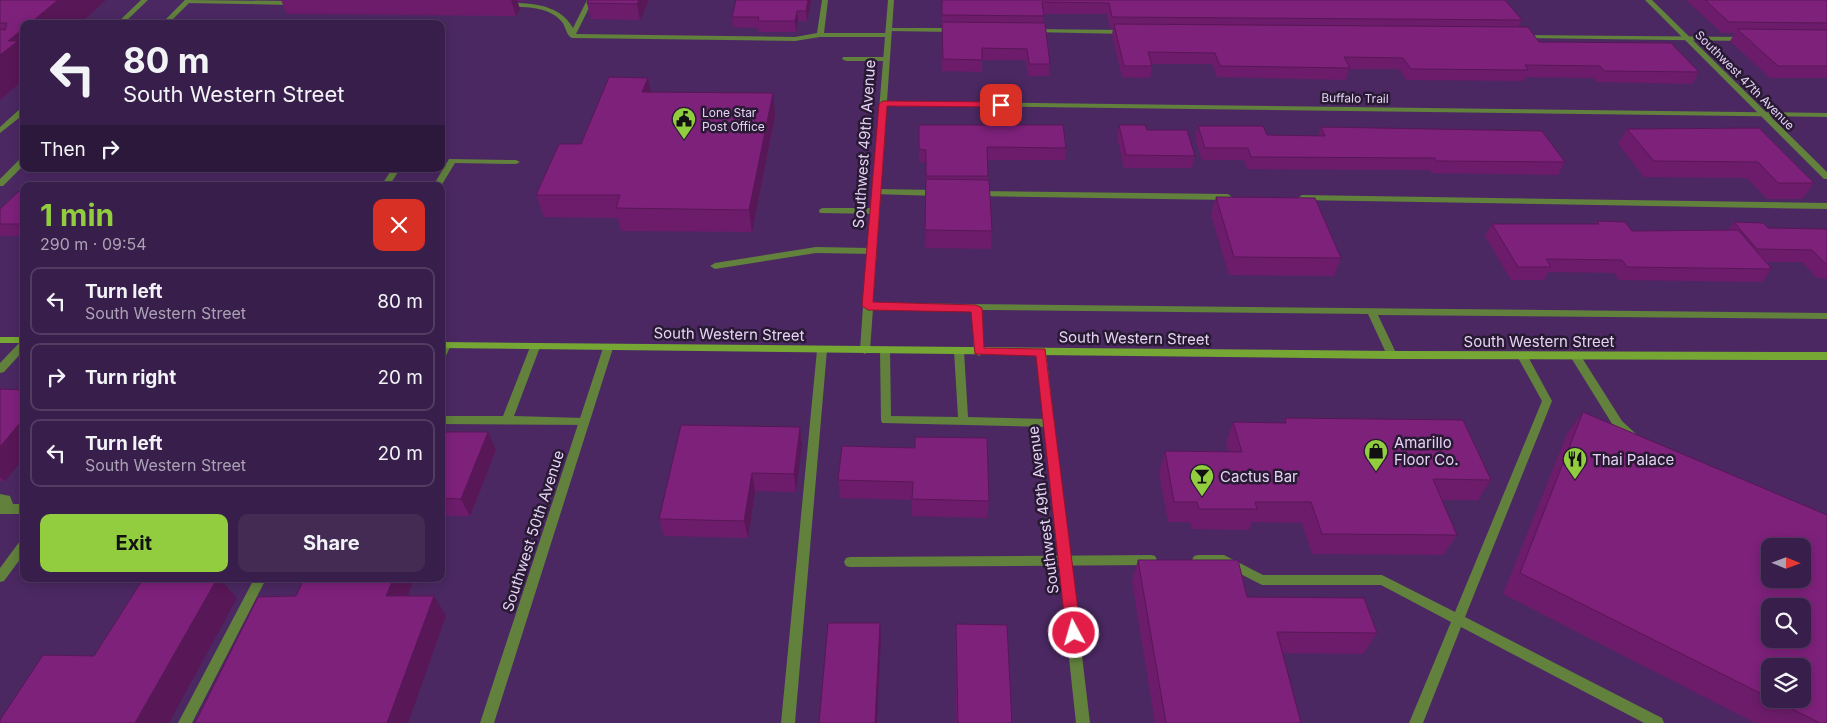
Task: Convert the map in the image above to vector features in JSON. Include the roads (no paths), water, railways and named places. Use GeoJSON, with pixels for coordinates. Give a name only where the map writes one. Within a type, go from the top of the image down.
{"type":"FeatureCollection","features":[{"type":"Feature","properties":{"kind":"main road"},"geometry":{"type":"LineString","coordinates":[[0,340],[20,341]]}},
{"type":"Feature","properties":{"kind":"main road","name":"South Western Street"},"geometry":{"type":"LineString","coordinates":[[445,345],[979,352],[1827,356]]}},
{"type":"Feature","properties":{"kind":"street"},"geometry":{"type":"LineString","coordinates":[[123,20],[145,0]]}},
{"type":"Feature","properties":{"kind":"street"},"geometry":{"type":"LineString","coordinates":[[540,7],[543,0]]}},
{"type":"Feature","properties":{"kind":"street"},"geometry":{"type":"LineString","coordinates":[[572,36],[590,0]]}},
{"type":"Feature","properties":{"kind":"street"},"geometry":{"type":"LineString","coordinates":[[820,35],[825,0]]}},
{"type":"Feature","properties":{"kind":"street","name":"Southwest 49th Avenue"},"geometry":{"type":"LineString","coordinates":[[865,350],[891,0]]}},
{"type":"Feature","properties":{"kind":"street","name":"Southwest 47th Avenue"},"geometry":{"type":"LineString","coordinates":[[1648,0],[1827,177]]}},
{"type":"Feature","properties":{"kind":"street"},"geometry":{"type":"LineString","coordinates":[[168,20],[188,1],[299,3]]}},
{"type":"Feature","properties":{"kind":"street"},"geometry":{"type":"LineString","coordinates":[[495,5],[540,7],[550,10],[564,19],[570,27],[572,36]]}},
{"type":"Feature","properties":{"kind":"street"},"geometry":{"type":"LineString","coordinates":[[572,36],[795,39],[820,35],[968,31]]}},
{"type":"Feature","properties":{"kind":"street"},"geometry":{"type":"LineString","coordinates":[[1018,31],[1138,32]]}},
{"type":"Feature","properties":{"kind":"street"},"geometry":{"type":"LineString","coordinates":[[1518,37],[1754,39]]}},
{"type":"Feature","properties":{"kind":"street"},"geometry":{"type":"LineString","coordinates":[[846,59],[886,59]]}},
{"type":"Feature","properties":{"kind":"street","name":"Buffalo Trail"},"geometry":{"type":"LineString","coordinates":[[883,104],[1827,115]]}},
{"type":"Feature","properties":{"kind":"street"},"geometry":{"type":"LineString","coordinates":[[0,132],[20,114]]}},
{"type":"Feature","properties":{"kind":"street"},"geometry":{"type":"LineString","coordinates":[[445,161],[516,162]]}},
{"type":"Feature","properties":{"kind":"street"},"geometry":{"type":"LineString","coordinates":[[439,182],[452,161]]}},
{"type":"Feature","properties":{"kind":"street"},"geometry":{"type":"LineString","coordinates":[[0,184],[20,164]]}},
{"type":"Feature","properties":{"kind":"street"},"geometry":{"type":"LineString","coordinates":[[876,192],[946,193]]}},
{"type":"Feature","properties":{"kind":"street"},"geometry":{"type":"LineString","coordinates":[[965,194],[1243,198]]}},
{"type":"Feature","properties":{"kind":"street"},"geometry":{"type":"LineString","coordinates":[[1292,198],[1827,206]]}},
{"type":"Feature","properties":{"kind":"street"},"geometry":{"type":"LineString","coordinates":[[823,211],[875,211]]}},
{"type":"Feature","properties":{"kind":"street"},"geometry":{"type":"LineString","coordinates":[[715,266],[816,250],[872,251]]}},
{"type":"Feature","properties":{"kind":"street","name":"South Western Street"},"geometry":{"type":"LineString","coordinates":[[868,306],[1827,316]]}},
{"type":"Feature","properties":{"kind":"street"},"geometry":{"type":"LineString","coordinates":[[976,308],[979,352]]}},
{"type":"Feature","properties":{"kind":"street"},"geometry":{"type":"LineString","coordinates":[[1372,312],[1392,355]]}},
{"type":"Feature","properties":{"kind":"street"},"geometry":{"type":"LineString","coordinates":[[0,370],[20,346]]}},
{"type":"Feature","properties":{"kind":"street"},"geometry":{"type":"LineString","coordinates":[[507,420],[535,346]]}},
{"type":"Feature","properties":{"kind":"street","name":"Southwest 50th Avenue"},"geometry":{"type":"LineString","coordinates":[[487,723],[608,348]]}},
{"type":"Feature","properties":{"kind":"street"},"geometry":{"type":"LineString","coordinates":[[788,723],[822,350]]}},
{"type":"Feature","properties":{"kind":"street"},"geometry":{"type":"LineString","coordinates":[[885,351],[886,420],[1050,423]]}},
{"type":"Feature","properties":{"kind":"street"},"geometry":{"type":"LineString","coordinates":[[960,351],[963,421]]}},
{"type":"Feature","properties":{"kind":"street","name":"Southwest 49th Avenue"},"geometry":{"type":"LineString","coordinates":[[1041,352],[1083,723]]}},
{"type":"Feature","properties":{"kind":"street"},"geometry":{"type":"LineString","coordinates":[[1416,723],[1548,401],[1522,356]]}},
{"type":"Feature","properties":{"kind":"street"},"geometry":{"type":"LineString","coordinates":[[1575,356],[1618,424],[1638,443]]}},
{"type":"Feature","properties":{"kind":"street"},"geometry":{"type":"LineString","coordinates":[[445,420],[584,422]]}},
{"type":"Feature","properties":{"kind":"street"},"geometry":{"type":"LineString","coordinates":[[0,499],[6,499],[4,509],[20,509]]}},
{"type":"Feature","properties":{"kind":"street"},"geometry":{"type":"LineString","coordinates":[[0,578],[20,550]]}},
{"type":"Feature","properties":{"kind":"street"},"geometry":{"type":"LineString","coordinates":[[850,562],[1165,560]]}},
{"type":"Feature","properties":{"kind":"street"},"geometry":{"type":"LineString","coordinates":[[1185,560],[1224,560],[1262,580],[1382,580],[1657,723]]}},
{"type":"Feature","properties":{"kind":"street"},"geometry":{"type":"LineString","coordinates":[[185,723],[258,582]]}},
{"type":"Feature","properties":{"kind":"place","name":"Lone Star Post Office"},"geometry":{"type":"Point","coordinates":[684,140]}},
{"type":"Feature","properties":{"kind":"place","name":"Amarillo Floor Co."},"geometry":{"type":"Point","coordinates":[1376,472]}},
{"type":"Feature","properties":{"kind":"place","name":"Thai Palace"},"geometry":{"type":"Point","coordinates":[1575,480]}},
{"type":"Feature","properties":{"kind":"place","name":"Cactus Bar"},"geometry":{"type":"Point","coordinates":[1202,497]}}]}
